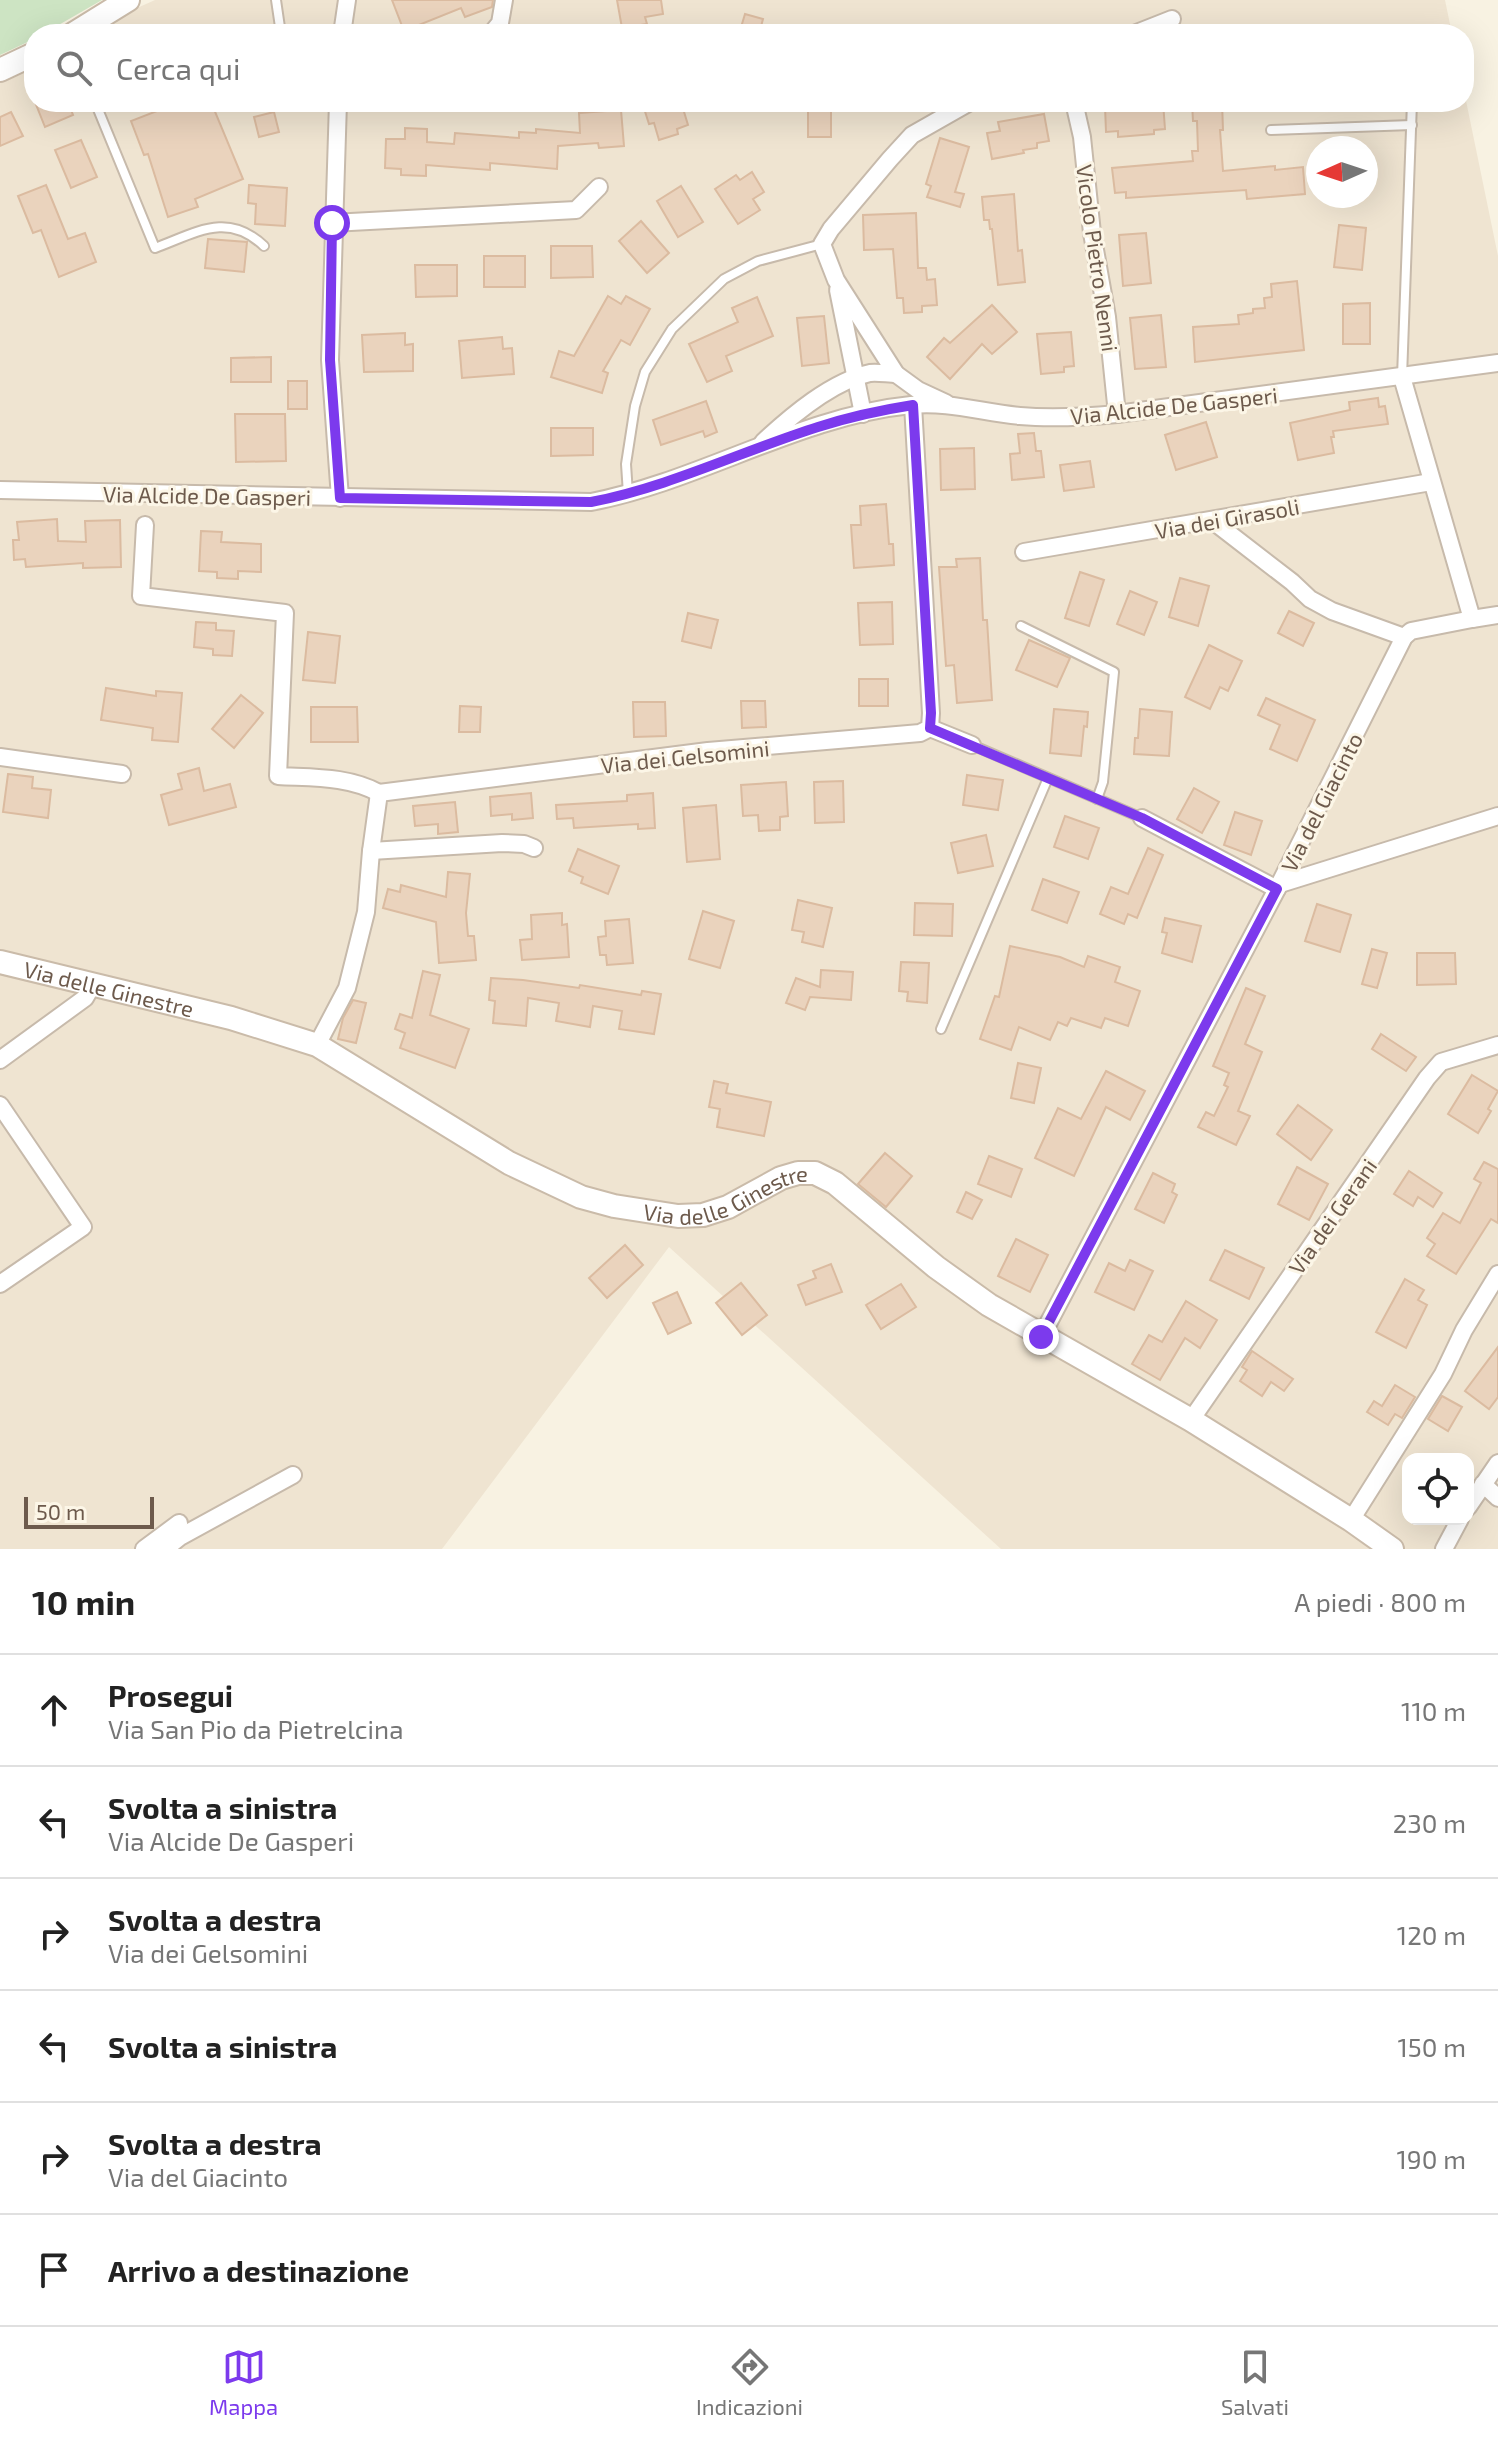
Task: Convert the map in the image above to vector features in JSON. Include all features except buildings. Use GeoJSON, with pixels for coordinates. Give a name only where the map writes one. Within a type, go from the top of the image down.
{"type":"FeatureCollection","features":[{"type":"Feature","properties":{"kind":"street"},"geometry":{"type":"LineString","coordinates":[[89,24],[128,0]]}},
{"type":"Feature","properties":{"kind":"street"},"geometry":{"type":"LineString","coordinates":[[343,24],[347,0]]}},
{"type":"Feature","properties":{"kind":"street"},"geometry":{"type":"LineString","coordinates":[[499,24],[504,0]]}},
{"type":"Feature","properties":{"kind":"street"},"geometry":{"type":"LineString","coordinates":[[1159,24],[1172,19]]}},
{"type":"Feature","properties":{"kind":"street"},"geometry":{"type":"LineString","coordinates":[[0,70],[24,59]]}},
{"type":"Feature","properties":{"kind":"street"},"geometry":{"type":"LineString","coordinates":[[338,112],[330,360],[340,498]]}},
{"type":"Feature","properties":{"kind":"street"},"geometry":{"type":"LineString","coordinates":[[863,414],[836,280],[822,244],[840,217],[912,135],[952,112]]}},
{"type":"Feature","properties":{"kind":"street","name":"Vicolo Pietro Nenni"},"geometry":{"type":"LineString","coordinates":[[1076,112],[1107,317],[1117,414]]}},
{"type":"Feature","properties":{"kind":"street"},"geometry":{"type":"LineString","coordinates":[[332,223],[576,210],[599,187]]}},
{"type":"Feature","properties":{"kind":"street"},"geometry":{"type":"LineString","coordinates":[[836,280],[896,374],[918,390],[952,405]]}},
{"type":"Feature","properties":{"kind":"street","name":"Via Alcide De Gasperi"},"geometry":{"type":"LineString","coordinates":[[0,490],[591,502],[628,495],[819,426],[913,405],[952,405],[1020,416],[1072,418],[1498,363]]}},
{"type":"Feature","properties":{"kind":"street"},"geometry":{"type":"LineString","coordinates":[[757,448],[792,416],[844,383],[872,373],[896,374]]}},
{"type":"Feature","properties":{"kind":"street"},"geometry":{"type":"LineString","coordinates":[[1402,377],[1472,619]]}},
{"type":"Feature","properties":{"kind":"street"},"geometry":{"type":"LineString","coordinates":[[913,405],[930,728],[972,745]]}},
{"type":"Feature","properties":{"kind":"street","name":"Via dei Girasoli"},"geometry":{"type":"LineString","coordinates":[[1024,552],[1431,482]]}},
{"type":"Feature","properties":{"kind":"street"},"geometry":{"type":"LineString","coordinates":[[1213,521],[1310,599],[1332,611],[1404,637],[1411,631],[1498,615]]}},
{"type":"Feature","properties":{"kind":"street"},"geometry":{"type":"LineString","coordinates":[[145,525],[141,596],[285,613],[278,776],[345,780],[379,793],[366,912],[347,988],[317,1045]]}},
{"type":"Feature","properties":{"kind":"street","name":"Via del Giacinto"},"geometry":{"type":"LineString","coordinates":[[1041,1337],[1278,886],[1404,637]]}},
{"type":"Feature","properties":{"kind":"street","name":"Via dei Gelsomini"},"geometry":{"type":"LineString","coordinates":[[379,793],[708,751],[920,733],[930,728]]}},
{"type":"Feature","properties":{"kind":"street"},"geometry":{"type":"LineString","coordinates":[[0,757],[122,774]]}},
{"type":"Feature","properties":{"kind":"street"},"geometry":{"type":"LineString","coordinates":[[1142,818],[1278,886],[1498,816]]}},
{"type":"Feature","properties":{"kind":"street"},"geometry":{"type":"LineString","coordinates":[[371,851],[502,843],[524,844],[534,848]]}},
{"type":"Feature","properties":{"kind":"street","name":"Via delle Ginestre"},"geometry":{"type":"LineString","coordinates":[[0,962],[231,1018],[317,1045],[509,1163],[581,1197],[603,1203],[678,1216],[703,1215],[728,1207],[781,1178],[798,1173],[815,1173],[835,1183],[936,1267],[989,1305],[1191,1420],[1392,1549]]}},
{"type":"Feature","properties":{"kind":"street"},"geometry":{"type":"LineString","coordinates":[[0,1060],[85,998],[93,984]]}},
{"type":"Feature","properties":{"kind":"street","name":"Via dei Gerani"},"geometry":{"type":"LineString","coordinates":[[1191,1420],[1427,1078],[1441,1062],[1498,1045]]}},
{"type":"Feature","properties":{"kind":"street"},"geometry":{"type":"LineString","coordinates":[[0,1105],[83,1227],[0,1284]]}},
{"type":"Feature","properties":{"kind":"street"},"geometry":{"type":"LineString","coordinates":[[1351,1520],[1443,1374],[1464,1330],[1498,1274]]}},
{"type":"Feature","properties":{"kind":"street"},"geometry":{"type":"LineString","coordinates":[[1474,1498],[1498,1463]]}},
{"type":"Feature","properties":{"kind":"street"},"geometry":{"type":"LineString","coordinates":[[165,1549],[180,1537],[293,1475]]}},
{"type":"Feature","properties":{"kind":"street"},"geometry":{"type":"LineString","coordinates":[[1483,1484],[1498,1498]]}},
{"type":"Feature","properties":{"kind":"street"},"geometry":{"type":"LineString","coordinates":[[144,1549],[179,1523]]}},
{"type":"Feature","properties":{"kind":"street"},"geometry":{"type":"LineString","coordinates":[[1444,1549],[1456,1525]]}},
{"type":"Feature","properties":{"kind":"lane"},"geometry":{"type":"LineString","coordinates":[[276,0],[280,24]]}},
{"type":"Feature","properties":{"kind":"lane"},"geometry":{"type":"LineString","coordinates":[[99,112],[155,248],[214,227],[230,226],[264,246]]}},
{"type":"Feature","properties":{"kind":"lane"},"geometry":{"type":"LineString","coordinates":[[1402,377],[1412,112]]}},
{"type":"Feature","properties":{"kind":"lane"},"geometry":{"type":"LineString","coordinates":[[1271,130],[1412,125]]}},
{"type":"Feature","properties":{"kind":"lane"},"geometry":{"type":"LineString","coordinates":[[628,495],[626,464],[635,406],[645,372],[672,329],[724,279],[758,261],[822,244]]}},
{"type":"Feature","properties":{"kind":"lane"},"geometry":{"type":"LineString","coordinates":[[1021,626],[1114,672],[1103,782],[1097,799]]}},
{"type":"Feature","properties":{"kind":"lane"},"geometry":{"type":"LineString","coordinates":[[972,745],[1142,818]]}},
{"type":"Feature","properties":{"kind":"lane"},"geometry":{"type":"LineString","coordinates":[[941,1029],[1048,778]]}},
{"type":"Feature","properties":{"kind":"shaded area"},"geometry":{"type":"Polygon","coordinates":[[[155,0],[1445,0],[1450,24],[101,24],[155,0]]]}},
{"type":"Feature","properties":{"kind":"shaded area"},"geometry":{"type":"Polygon","coordinates":[[[24,58],[24,112],[1468,112],[1498,256],[1498,1549],[1001,1549],[669,1247],[442,1549],[0,1549],[0,69],[24,58]]]}},
{"type":"Feature","properties":{"kind":"green space"},"geometry":{"type":"Polygon","coordinates":[[[0,0],[102,0],[60,24],[24,24],[24,44],[0,55],[0,0]]]}},
{"type":"Feature","properties":{"kind":"route"},"geometry":{"type":"LineString","coordinates":[[332,223],[330,360],[340,498],[591,502],[628,495],[819,426],[913,405],[930,728],[1142,818],[1277,889],[1041,1337]]}}]}
